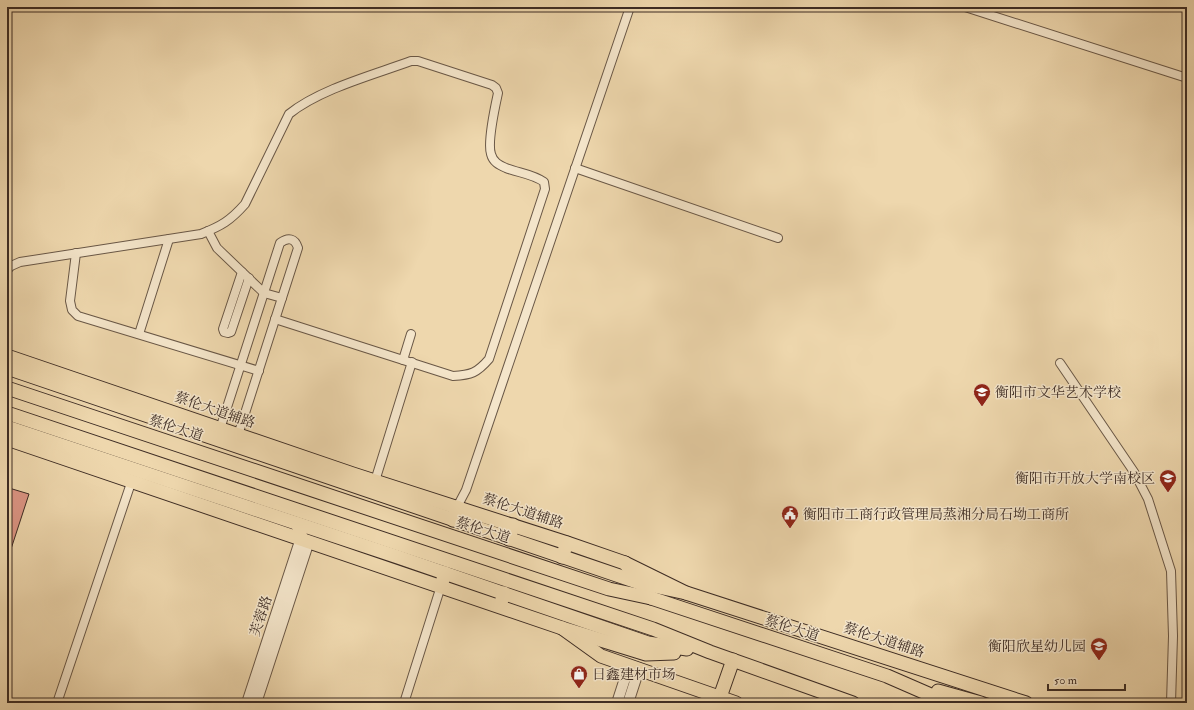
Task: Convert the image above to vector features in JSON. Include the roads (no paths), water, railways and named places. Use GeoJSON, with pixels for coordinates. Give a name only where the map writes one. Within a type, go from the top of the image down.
{"type":"FeatureCollection","features":[{"type":"Feature","properties":{"kind":"main road","name":"蔡伦大道辅路"},"geometry":{"type":"LineString","coordinates":[[7,356],[215,431],[238,435],[625,563],[686,593],[1026,703]]}},
{"type":"Feature","properties":{"kind":"main road"},"geometry":{"type":"LineString","coordinates":[[7,368],[181,428],[215,431],[453,520],[640,583],[686,593]]}},
{"type":"Feature","properties":{"kind":"main road","name":"蔡伦大道"},"geometry":{"type":"LineString","coordinates":[[7,388],[609,589],[651,598],[887,676],[949,703]]}},
{"type":"Feature","properties":{"kind":"main road"},"geometry":{"type":"LineString","coordinates":[[7,413],[653,629],[710,652],[853,703]]}},
{"type":"Feature","properties":{"kind":"main road"},"geometry":{"type":"LineString","coordinates":[[7,427],[305,540],[562,628],[646,654],[710,652]]}},
{"type":"Feature","properties":{"kind":"main road"},"geometry":{"type":"LineString","coordinates":[[7,438],[298,524],[648,643],[710,652]]}},
{"type":"Feature","properties":{"kind":"main road"},"geometry":{"type":"LineString","coordinates":[[453,520],[457,507]]}},
{"type":"Feature","properties":{"kind":"main road"},"geometry":{"type":"LineString","coordinates":[[298,524],[305,540]]}},
{"type":"Feature","properties":{"kind":"main road"},"geometry":{"type":"LineString","coordinates":[[509,539],[513,525]]}},
{"type":"Feature","properties":{"kind":"main road"},"geometry":{"type":"LineString","coordinates":[[305,540],[319,531]]}},
{"type":"Feature","properties":{"kind":"main road"},"geometry":{"type":"LineString","coordinates":[[562,557],[567,543]]}},
{"type":"Feature","properties":{"kind":"main road"},"geometry":{"type":"LineString","coordinates":[[625,563],[651,598]]}},
{"type":"Feature","properties":{"kind":"main road"},"geometry":{"type":"LineString","coordinates":[[441,586],[445,573]]}},
{"type":"Feature","properties":{"kind":"main road"},"geometry":{"type":"LineString","coordinates":[[500,606],[504,593]]}},
{"type":"Feature","properties":{"kind":"main road"},"geometry":{"type":"LineString","coordinates":[[562,628],[602,656],[736,703]]}},
{"type":"Feature","properties":{"kind":"main road"},"geometry":{"type":"LineString","coordinates":[[720,697],[733,660]]}},
{"type":"Feature","properties":{"kind":"main road"},"geometry":{"type":"LineString","coordinates":[[887,676],[980,703]]}},
{"type":"Feature","properties":{"kind":"street"},"geometry":{"type":"LineString","coordinates":[[457,507],[466,490],[630,7]]}},
{"type":"Feature","properties":{"kind":"street"},"geometry":{"type":"LineString","coordinates":[[965,7],[1187,78]]}},
{"type":"Feature","properties":{"kind":"street"},"geometry":{"type":"LineString","coordinates":[[7,270],[11,266],[20,262],[201,234],[222,225],[235,215],[245,204],[289,114],[296,108],[326,92],[411,61],[418,61],[492,85],[496,88],[498,93],[490,139],[490,152],[493,159],[496,163],[506,168],[538,178],[544,182],[545,189],[489,359],[482,368],[470,375],[453,376],[276,319]]}},
{"type":"Feature","properties":{"kind":"street"},"geometry":{"type":"LineString","coordinates":[[575,168],[778,238]]}},
{"type":"Feature","properties":{"kind":"street"},"geometry":{"type":"LineString","coordinates":[[208,231],[217,248],[264,292],[282,298]]}},
{"type":"Feature","properties":{"kind":"street"},"geometry":{"type":"LineString","coordinates":[[139,334],[169,239]]}},
{"type":"Feature","properties":{"kind":"street"},"geometry":{"type":"LineString","coordinates":[[215,431],[240,366],[280,243],[285,239],[291,239],[296,242],[298,248],[238,435]]}},
{"type":"Feature","properties":{"kind":"street"},"geometry":{"type":"LineString","coordinates":[[76,253],[70,302],[72,310],[78,316],[259,371]]}},
{"type":"Feature","properties":{"kind":"street"},"geometry":{"type":"LineString","coordinates":[[242,272],[223,329],[224,332],[231,332],[249,278]]}},
{"type":"Feature","properties":{"kind":"street"},"geometry":{"type":"LineString","coordinates":[[403,360],[411,334]]}},
{"type":"Feature","properties":{"kind":"street"},"geometry":{"type":"LineString","coordinates":[[375,481],[412,362]]}},
{"type":"Feature","properties":{"kind":"street"},"geometry":{"type":"LineString","coordinates":[[1060,363],[1134,472],[1148,499],[1171,571],[1173,636],[1170,703]]}},
{"type":"Feature","properties":{"kind":"street"},"geometry":{"type":"LineString","coordinates":[[57,703],[133,475]]}},
{"type":"Feature","properties":{"kind":"street","name":"芙蓉路"},"geometry":{"type":"LineString","coordinates":[[247,703],[305,540]]}},
{"type":"Feature","properties":{"kind":"street","name":"芙蓉路"},"geometry":{"type":"LineString","coordinates":[[256,703],[305,540]]}},
{"type":"Feature","properties":{"kind":"street"},"geometry":{"type":"LineString","coordinates":[[404,703],[441,586]]}},
{"type":"Feature","properties":{"kind":"street"},"geometry":{"type":"LineString","coordinates":[[617,703],[634,667]]}},
{"type":"Feature","properties":{"kind":"street"},"geometry":{"type":"LineString","coordinates":[[628,703],[634,667]]}},
{"type":"Feature","properties":{"kind":"place","name":"衡阳市文华艺术学校"},"geometry":{"type":"Point","coordinates":[982,407]}},
{"type":"Feature","properties":{"kind":"place","name":"衡阳市开放大学南校区"},"geometry":{"type":"Point","coordinates":[1168,493]}},
{"type":"Feature","properties":{"kind":"place","name":"衡阳市工商行政管理局蒸湘分局石坳工商所"},"geometry":{"type":"Point","coordinates":[790,529]}},
{"type":"Feature","properties":{"kind":"place","name":"衡阳欣星幼儿园"},"geometry":{"type":"Point","coordinates":[1099,661]}},
{"type":"Feature","properties":{"kind":"place","name":"日鑫建材市场"},"geometry":{"type":"Point","coordinates":[579,689]}}]}
